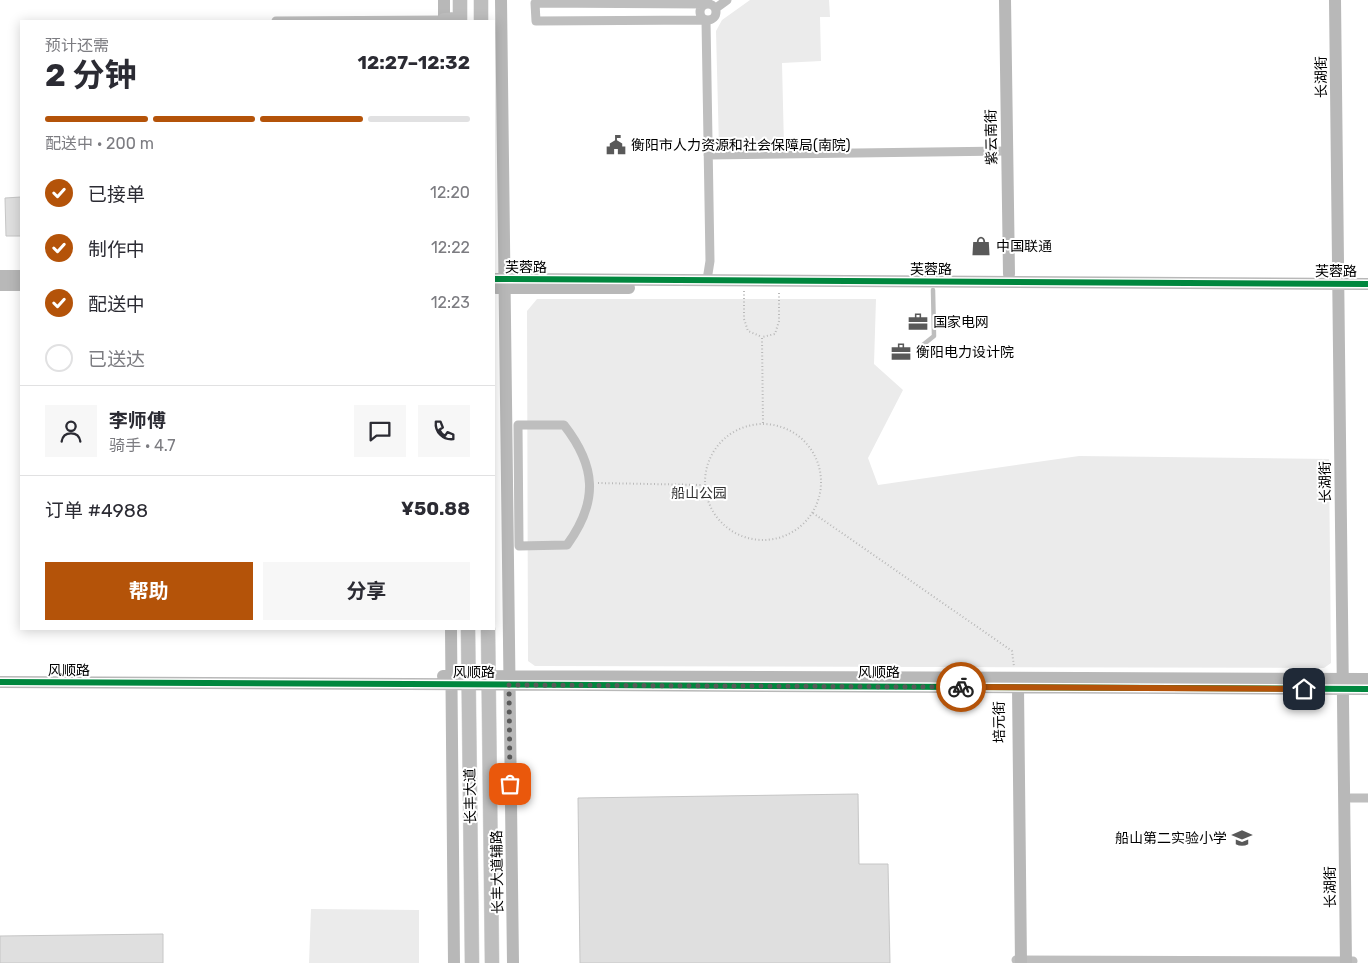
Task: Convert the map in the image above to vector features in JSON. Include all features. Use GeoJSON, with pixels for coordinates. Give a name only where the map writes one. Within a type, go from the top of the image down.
{"type":"FeatureCollection","features":[{"type":"Feature","properties":{"kind":"main road"},"geometry":{"type":"LineString","coordinates":[[444,20],[460,20],[460,0]]}},
{"type":"Feature","properties":{"kind":"main road"},"geometry":{"type":"LineString","coordinates":[[481,0],[481,20]]}},
{"type":"Feature","properties":{"kind":"main road","name":"长丰大道"},"geometry":{"type":"LineString","coordinates":[[468,630],[472,963]]}},
{"type":"Feature","properties":{"kind":"main road","name":"长丰大道"},"geometry":{"type":"LineString","coordinates":[[488,630],[492,963]]}},
{"type":"Feature","properties":{"kind":"street"},"geometry":{"type":"LineString","coordinates":[[444,0],[444,20]]}},
{"type":"Feature","properties":{"kind":"street","name":"长丰大道辅路"},"geometry":{"type":"LineString","coordinates":[[501,0],[499,283],[509,680],[513,963]]}},
{"type":"Feature","properties":{"kind":"street"},"geometry":{"type":"LineString","coordinates":[[716,8],[727,0]]}},
{"type":"Feature","properties":{"kind":"street","name":"紫云南街"},"geometry":{"type":"LineString","coordinates":[[1005,0],[1009,274]]}},
{"type":"Feature","properties":{"kind":"street","name":"长湖街"},"geometry":{"type":"LineString","coordinates":[[1335,0],[1342,288]]}},
{"type":"Feature","properties":{"kind":"street","name":"长湖街"},"geometry":{"type":"LineString","coordinates":[[1342,0],[1342,288],[1349,962]]}},
{"type":"Feature","properties":{"kind":"street"},"geometry":{"type":"LineString","coordinates":[[535,3],[712,4],[716,8],[717,13],[714,18],[706,20],[536,22],[535,3]]}},
{"type":"Feature","properties":{"kind":"street"},"geometry":{"type":"LineString","coordinates":[[706,4],[702,6],[700,12],[706,20],[710,280]]}},
{"type":"Feature","properties":{"kind":"street"},"geometry":{"type":"LineString","coordinates":[[708,155],[1006,151]]}},
{"type":"Feature","properties":{"kind":"street"},"geometry":{"type":"LineString","coordinates":[[0,276],[20,276]]}},
{"type":"Feature","properties":{"kind":"street","name":"芙蓉路"},"geometry":{"type":"LineString","coordinates":[[499,283],[710,280],[1342,288],[1368,292]]}},
{"type":"Feature","properties":{"kind":"street","name":"芙蓉路"},"geometry":{"type":"LineString","coordinates":[[499,283],[744,289],[933,290],[1342,288],[1368,284]]}},
{"type":"Feature","properties":{"kind":"street"},"geometry":{"type":"LineString","coordinates":[[0,285],[20,285]]}},
{"type":"Feature","properties":{"kind":"street"},"geometry":{"type":"LineString","coordinates":[[518,424],[564,424],[585,456],[588,482],[586,511],[579,528],[567,545],[520,546],[518,424]]}},
{"type":"Feature","properties":{"kind":"street"},"geometry":{"type":"LineString","coordinates":[[451,630],[454,963]]}},
{"type":"Feature","properties":{"kind":"street","name":"风顺路"},"geometry":{"type":"LineString","coordinates":[[0,674],[451,680]]}},
{"type":"Feature","properties":{"kind":"street","name":"风顺路"},"geometry":{"type":"LineString","coordinates":[[0,682],[509,680],[1015,684],[1346,684],[1368,679]]}},
{"type":"Feature","properties":{"kind":"street","name":"培元街"},"geometry":{"type":"LineString","coordinates":[[1015,684],[1018,961]]}},
{"type":"Feature","properties":{"kind":"street","name":"长湖街"},"geometry":{"type":"LineString","coordinates":[[1346,684],[1351,798],[1349,962]]}},
{"type":"Feature","properties":{"kind":"street","name":"风顺路"},"geometry":{"type":"LineString","coordinates":[[1346,684],[1368,689]]}},
{"type":"Feature","properties":{"kind":"street"},"geometry":{"type":"LineString","coordinates":[[1351,798],[1368,798]]}},
{"type":"Feature","properties":{"kind":"street"},"geometry":{"type":"LineString","coordinates":[[1018,961],[1349,962]]}},
{"type":"Feature","properties":{"kind":"lane"},"geometry":{"type":"LineString","coordinates":[[919,348],[934,336],[933,290]]}},
{"type":"Feature","properties":{"kind":"path"},"geometry":{"type":"LineString","coordinates":[[744,289],[744,319],[748,331],[762,337],[774,334],[779,321],[779,289]]}},
{"type":"Feature","properties":{"kind":"path"},"geometry":{"type":"LineString","coordinates":[[762,337],[763,423]]}},
{"type":"Feature","properties":{"kind":"path"},"geometry":{"type":"LineString","coordinates":[[763,423],[779,426],[797,434],[809,445],[820,469],[820,495],[813,513],[805,524],[782,538],[763,541],[742,537],[723,526],[710,509],[704,485],[705,467],[715,447],[736,429],[763,423]]}},
{"type":"Feature","properties":{"kind":"path"},"geometry":{"type":"LineString","coordinates":[[588,482],[704,485]]}},
{"type":"Feature","properties":{"kind":"path"},"geometry":{"type":"LineString","coordinates":[[813,513],[1012,651],[1015,684]]}},
{"type":"Feature","properties":{"kind":"green space"},"geometry":{"type":"Polygon","coordinates":[[[750,0],[829,0],[830,17],[820,17],[821,61],[782,63],[784,147],[719,148],[716,31],[722,20],[750,0]]]}},
{"type":"Feature","properties":{"kind":"green space","name":"船山公园"},"geometry":{"type":"Polygon","coordinates":[[[537,299],[876,299],[874,364],[903,390],[868,458],[878,485],[1079,456],[1329,459],[1331,663],[1324,668],[535,666],[528,661],[527,311],[537,299]]]}},
{"type":"Feature","properties":{"kind":"green space"},"geometry":{"type":"Polygon","coordinates":[[[311,909],[419,910],[419,963],[309,963],[311,909]]]}},
{"type":"Feature","properties":{"kind":"building"},"geometry":{"type":"Polygon","coordinates":[[[20,197],[20,236],[6,236],[5,198],[20,197]]]}},
{"type":"Feature","properties":{"kind":"building"},"geometry":{"type":"Polygon","coordinates":[[[858,794],[859,864],[888,864],[890,963],[580,963],[578,798],[858,794]]]}},
{"type":"Feature","properties":{"kind":"building"},"geometry":{"type":"Polygon","coordinates":[[[163,934],[163,963],[0,963],[0,936],[163,934]]]}},
{"type":"Feature","properties":{"kind":"cycle path"},"geometry":{"type":"LineString","coordinates":[[495,279],[1368,284]]}},
{"type":"Feature","properties":{"kind":"cycle path"},"geometry":{"type":"LineString","coordinates":[[0,682],[1368,689]]}},
{"type":"Feature","properties":{"kind":"way so far"},"geometry":{"type":"LineString","coordinates":[[510,784],[509,685],[961,687]]}},
{"type":"Feature","properties":{"kind":"place","name":"衡阳市人力资源和社会保障局(南院)"},"geometry":{"type":"Point","coordinates":[616,145]}},
{"type":"Feature","properties":{"kind":"place","name":"中国联通"},"geometry":{"type":"Point","coordinates":[981,246]}},
{"type":"Feature","properties":{"kind":"place","name":"国家电网"},"geometry":{"type":"Point","coordinates":[918,322]}},
{"type":"Feature","properties":{"kind":"place","name":"衡阳电力设计院"},"geometry":{"type":"Point","coordinates":[901,352]}},
{"type":"Feature","properties":{"kind":"place","name":"船山第二实验小学"},"geometry":{"type":"Point","coordinates":[1242,838]}},
{"type":"Feature","properties":{"kind":"route"},"geometry":{"type":"LineString","coordinates":[[961,687],[1304,689]]}}]}
